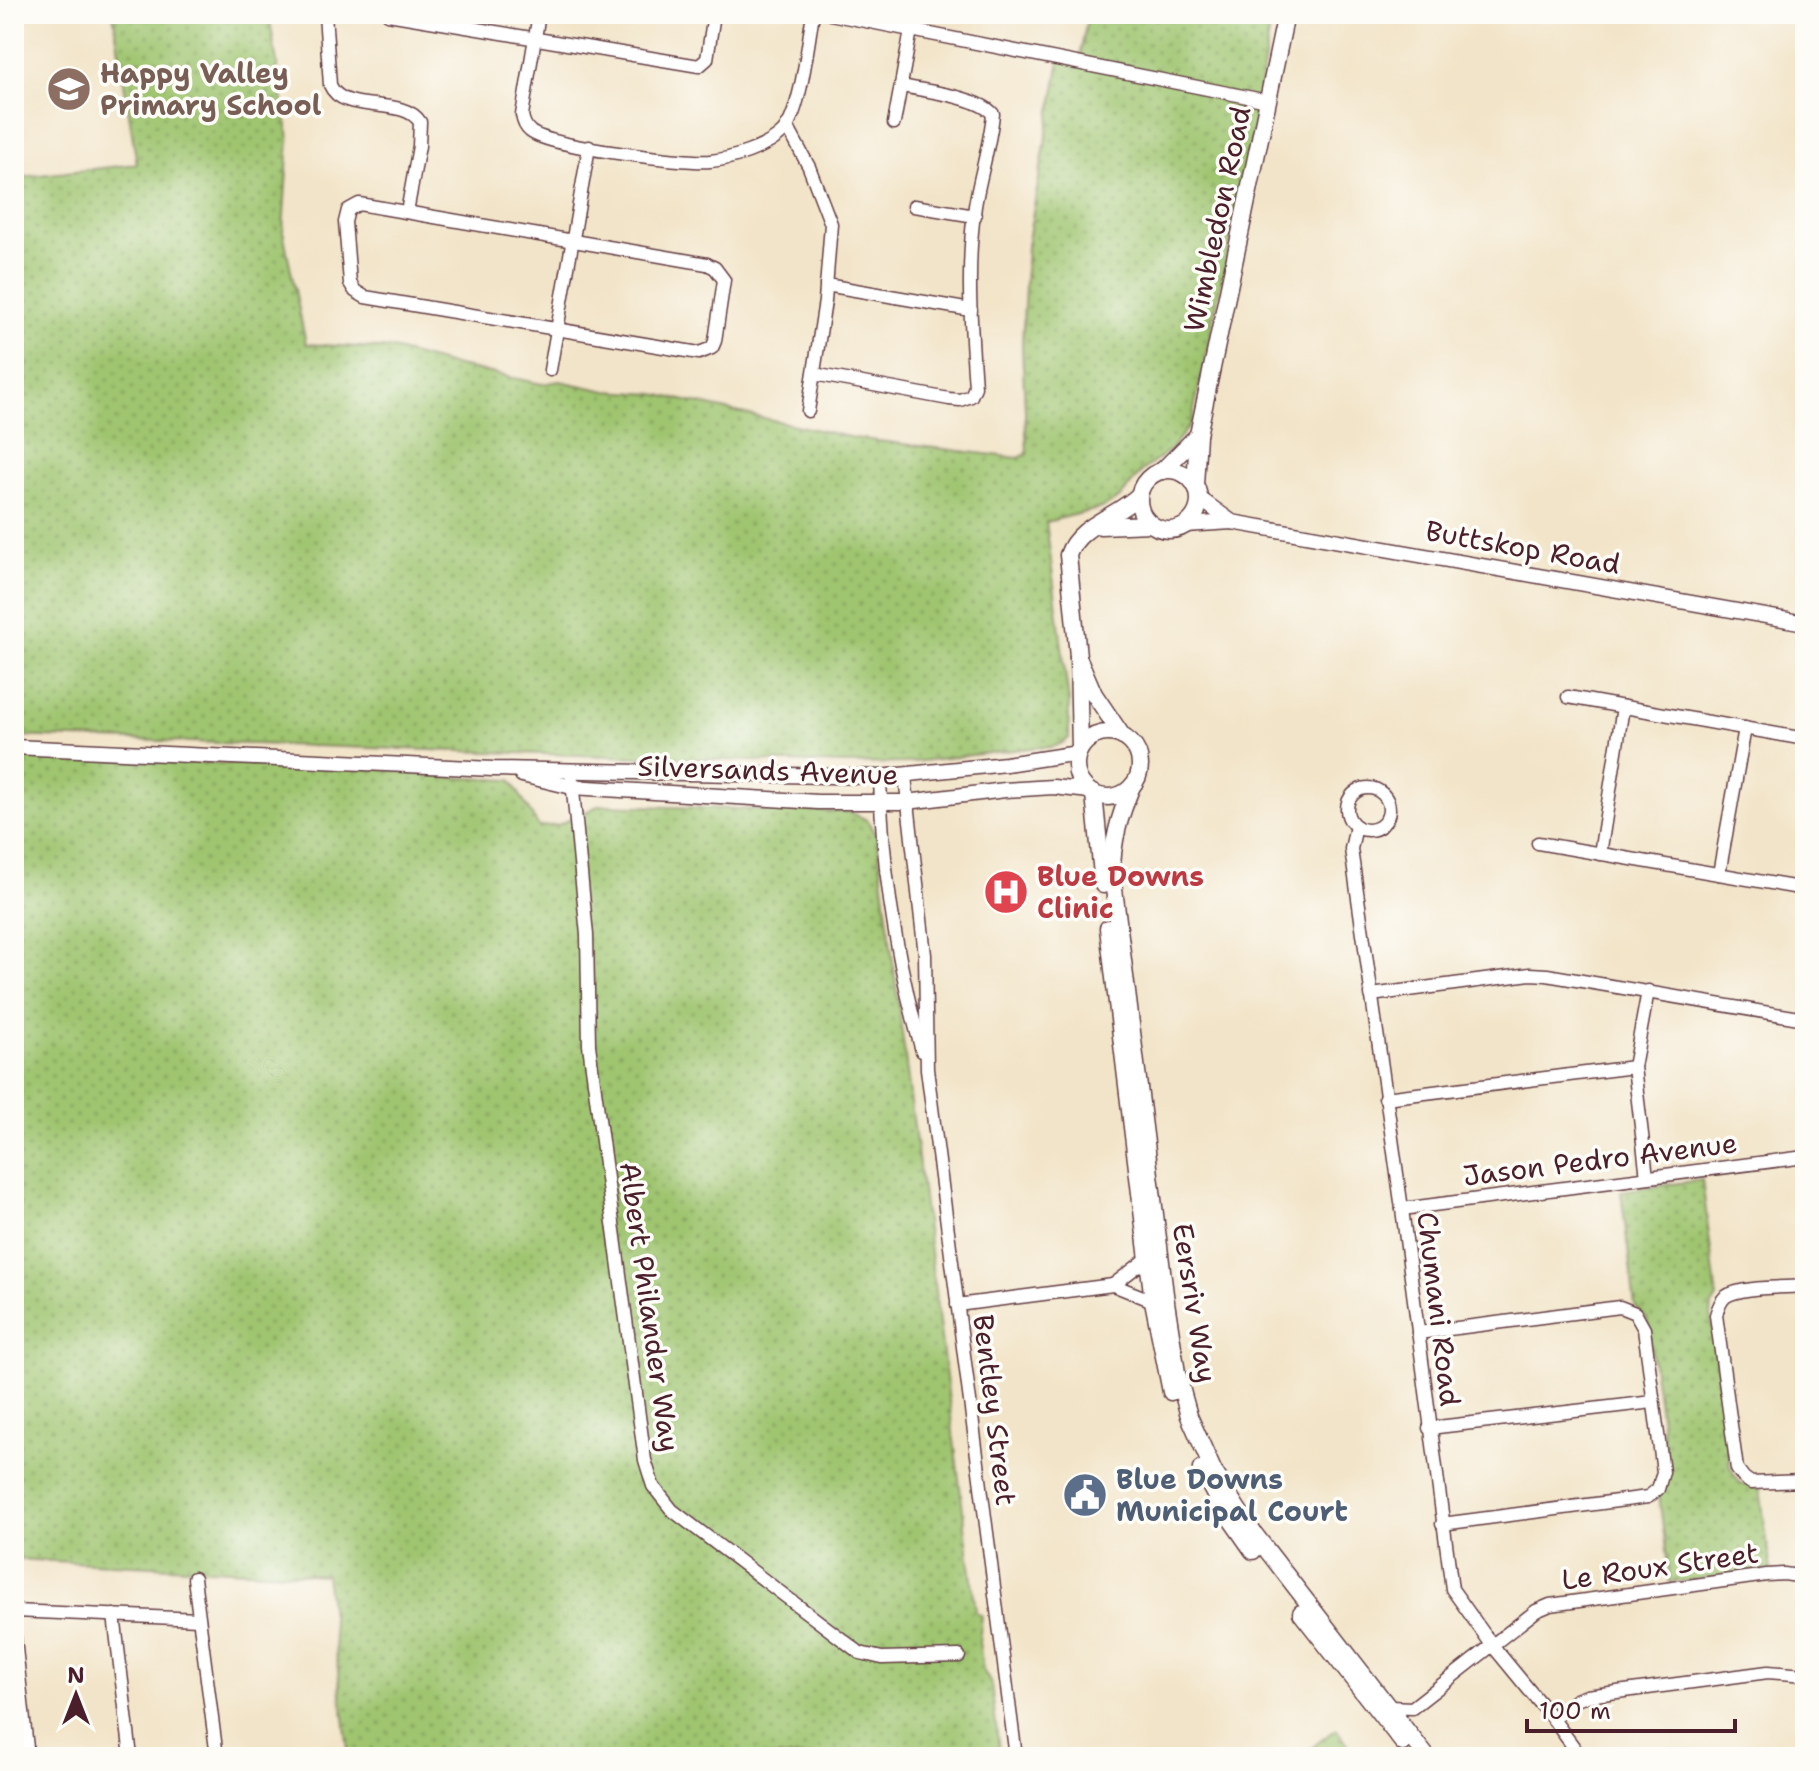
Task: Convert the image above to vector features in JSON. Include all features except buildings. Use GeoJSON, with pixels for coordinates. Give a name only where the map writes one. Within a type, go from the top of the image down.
{"type":"FeatureCollection","features":[{"type":"Feature","properties":{"kind":"main road","name":"Wimbledon Road"},"geometry":{"type":"LineString","coordinates":[[1197,492],[1198,435],[1286,14]]}},
{"type":"Feature","properties":{"kind":"main road"},"geometry":{"type":"LineString","coordinates":[[1078,656],[1094,694],[1124,738],[1133,745],[1139,760],[1138,775],[1132,786],[1112,796],[1092,792],[1083,785],[1077,772],[1078,656],[1068,555],[1080,534],[1121,511],[1139,495],[1149,478],[1162,471],[1198,435]]}},
{"type":"Feature","properties":{"kind":"main road"},"geometry":{"type":"LineString","coordinates":[[1095,526],[1151,524],[1168,530],[1185,525],[1195,515],[1197,492],[1181,472],[1162,471]]}},
{"type":"Feature","properties":{"kind":"main road"},"geometry":{"type":"LineString","coordinates":[[1139,495],[1140,509],[1151,524]]}},
{"type":"Feature","properties":{"kind":"main road"},"geometry":{"type":"LineString","coordinates":[[1079,751],[1086,741],[1100,734],[1109,733],[1124,738]]}},
{"type":"Feature","properties":{"kind":"main road","name":"Eersriv Way"},"geometry":{"type":"LineString","coordinates":[[1132,786],[1118,822],[1112,873],[1157,1235],[1180,1386],[1189,1416],[1213,1470],[1249,1527],[1427,1757]]}},
{"type":"Feature","properties":{"kind":"main road","name":"Eersriv Way"},"geometry":{"type":"LineString","coordinates":[[1092,792],[1153,1301],[1170,1391],[1203,1475],[1238,1531],[1414,1757]]}},
{"type":"Feature","properties":{"kind":"street"},"geometry":{"type":"LineString","coordinates":[[325,14],[332,92],[346,100],[409,111],[420,122],[419,146],[407,212]]}},
{"type":"Feature","properties":{"kind":"street"},"geometry":{"type":"LineString","coordinates":[[388,14],[699,66],[707,59],[714,14]]}},
{"type":"Feature","properties":{"kind":"street"},"geometry":{"type":"LineString","coordinates":[[539,14],[523,106],[524,125],[540,137],[589,147],[662,159],[712,161],[749,150],[782,133],[787,126],[796,105],[813,14]]}},
{"type":"Feature","properties":{"kind":"street"},"geometry":{"type":"LineString","coordinates":[[830,14],[1268,101]]}},
{"type":"Feature","properties":{"kind":"street"},"geometry":{"type":"LineString","coordinates":[[894,123],[911,30]]}},
{"type":"Feature","properties":{"kind":"street"},"geometry":{"type":"LineString","coordinates":[[814,374],[960,400],[971,396],[975,387],[971,310],[975,216],[993,122],[991,110],[976,103],[902,86]]}},
{"type":"Feature","properties":{"kind":"street"},"geometry":{"type":"LineString","coordinates":[[787,126],[809,167],[831,224],[826,285],[808,411]]}},
{"type":"Feature","properties":{"kind":"street"},"geometry":{"type":"LineString","coordinates":[[550,370],[589,147]]}},
{"type":"Feature","properties":{"kind":"street"},"geometry":{"type":"LineString","coordinates":[[359,204],[572,242],[697,262],[715,268],[724,280],[724,287],[712,348],[699,353],[360,296],[350,283],[345,222],[348,210],[359,204]]}},
{"type":"Feature","properties":{"kind":"street"},"geometry":{"type":"LineString","coordinates":[[914,206],[975,216]]}},
{"type":"Feature","properties":{"kind":"street"},"geometry":{"type":"LineString","coordinates":[[826,285],[971,310]]}},
{"type":"Feature","properties":{"kind":"street","name":"Buttskop Road"},"geometry":{"type":"LineString","coordinates":[[1197,492],[1232,522]]}},
{"type":"Feature","properties":{"kind":"street","name":"Buttskop Road"},"geometry":{"type":"LineString","coordinates":[[1185,525],[1232,522],[1805,623]]}},
{"type":"Feature","properties":{"kind":"street"},"geometry":{"type":"LineString","coordinates":[[1568,697],[1805,739]]}},
{"type":"Feature","properties":{"kind":"street"},"geometry":{"type":"LineString","coordinates":[[1600,854],[1623,707]]}},
{"type":"Feature","properties":{"kind":"street"},"geometry":{"type":"LineString","coordinates":[[1719,874],[1745,728]]}},
{"type":"Feature","properties":{"kind":"street","name":"Silversands Avenue"},"geometry":{"type":"LineString","coordinates":[[14,747],[493,769],[880,777],[1079,751]]}},
{"type":"Feature","properties":{"kind":"street","name":"Silversands Avenue"},"geometry":{"type":"LineString","coordinates":[[493,769],[572,787],[818,802],[907,802],[1053,787],[1092,792]]}},
{"type":"Feature","properties":{"kind":"street","name":"Albert Philander Way"},"geometry":{"type":"LineString","coordinates":[[571,770],[587,935],[589,1045],[645,1460],[653,1486],[672,1510],[860,1653],[882,1658],[959,1656]]}},
{"type":"Feature","properties":{"kind":"street","name":"Bentley Street"},"geometry":{"type":"LineString","coordinates":[[905,776],[925,955],[927,1069],[1016,1757]]}},
{"type":"Feature","properties":{"kind":"street","name":"Bentley Street"},"geometry":{"type":"LineString","coordinates":[[880,777],[880,803],[893,911],[913,1020],[927,1069]]}},
{"type":"Feature","properties":{"kind":"street","name":"Chumani Road"},"geometry":{"type":"LineString","coordinates":[[1356,826],[1351,849],[1452,1589],[1581,1757]]}},
{"type":"Feature","properties":{"kind":"street"},"geometry":{"type":"LineString","coordinates":[[1538,843],[1805,889]]}},
{"type":"Feature","properties":{"kind":"street"},"geometry":{"type":"LineString","coordinates":[[901,958],[925,955]]}},
{"type":"Feature","properties":{"kind":"street"},"geometry":{"type":"LineString","coordinates":[[1371,995],[1530,974],[1805,1019]]}},
{"type":"Feature","properties":{"kind":"street"},"geometry":{"type":"LineString","coordinates":[[1647,1177],[1634,1067],[1648,991]]}},
{"type":"Feature","properties":{"kind":"street"},"geometry":{"type":"LineString","coordinates":[[1385,1098],[1634,1067]]}},
{"type":"Feature","properties":{"kind":"street","name":"Jason Pedro Avenue"},"geometry":{"type":"LineString","coordinates":[[1402,1209],[1805,1157]]}},
{"type":"Feature","properties":{"kind":"street"},"geometry":{"type":"LineString","coordinates":[[1113,1285],[1148,1258]]}},
{"type":"Feature","properties":{"kind":"street"},"geometry":{"type":"LineString","coordinates":[[957,1305],[1113,1285],[1153,1301]]}},
{"type":"Feature","properties":{"kind":"street"},"geometry":{"type":"LineString","coordinates":[[1805,1286],[1740,1291],[1727,1295],[1719,1304],[1716,1315],[1737,1469],[1751,1483],[1805,1481]]}},
{"type":"Feature","properties":{"kind":"street"},"geometry":{"type":"LineString","coordinates":[[1418,1333],[1627,1308],[1635,1313],[1644,1329],[1663,1472],[1662,1483],[1653,1495],[1442,1524]]}},
{"type":"Feature","properties":{"kind":"street"},"geometry":{"type":"LineString","coordinates":[[1429,1428],[1653,1402]]}},
{"type":"Feature","properties":{"kind":"street","name":"Le Roux Street"},"geometry":{"type":"LineString","coordinates":[[1412,1708],[1536,1611],[1550,1605],[1767,1575],[1805,1577]]}},
{"type":"Feature","properties":{"kind":"street"},"geometry":{"type":"LineString","coordinates":[[194,1578],[217,1757]]}},
{"type":"Feature","properties":{"kind":"street"},"geometry":{"type":"LineString","coordinates":[[14,1611],[199,1619]]}},
{"type":"Feature","properties":{"kind":"street"},"geometry":{"type":"LineString","coordinates":[[114,1615],[131,1757]]}},
{"type":"Feature","properties":{"kind":"street"},"geometry":{"type":"LineString","coordinates":[[14,1630],[28,1757]]}},
{"type":"Feature","properties":{"kind":"street"},"geometry":{"type":"LineString","coordinates":[[1553,1719],[1576,1700],[1587,1696],[1768,1672],[1805,1675]]}},
{"type":"Feature","properties":{"kind":"street"},"geometry":{"type":"LineString","coordinates":[[1390,1707],[1412,1708],[1408,1722],[1409,1735]]}},
{"type":"Feature","properties":{"kind":"green space"},"geometry":{"type":"Polygon","coordinates":[[[113,14],[269,14],[289,138],[283,231],[306,344],[392,349],[542,384],[560,381],[607,391],[655,394],[854,438],[1018,458],[1027,454],[1022,345],[1027,246],[1060,60],[1082,65],[1081,50],[1088,14],[1272,14],[1251,144],[1191,424],[1170,450],[1141,472],[1120,498],[1102,508],[1046,522],[1069,702],[1069,738],[1051,747],[905,763],[846,764],[14,736],[14,178],[137,164],[113,14]]]}},
{"type":"Feature","properties":{"kind":"green space"},"geometry":{"type":"Polygon","coordinates":[[[14,756],[382,769],[440,777],[511,780],[539,827],[558,825],[600,805],[850,812],[867,820],[877,837],[976,1612],[982,1616],[979,1642],[983,1670],[991,1684],[1000,1757],[349,1757],[326,1575],[14,1559],[14,756]]]}},
{"type":"Feature","properties":{"kind":"green space"},"geometry":{"type":"Polygon","coordinates":[[[1702,1180],[1717,1298],[1711,1317],[1730,1467],[1740,1484],[1760,1489],[1771,1570],[1670,1583],[1659,1496],[1668,1474],[1647,1319],[1635,1306],[1621,1191],[1702,1180]]]}},
{"type":"Feature","properties":{"kind":"green space"},"geometry":{"type":"Polygon","coordinates":[[[1336,1729],[1358,1757],[1300,1757],[1333,1731],[1336,1729]]]}},
{"type":"Feature","properties":{"kind":"place","name":"Happy Valley Primary School"},"geometry":{"type":"Point","coordinates":[69,89]}},
{"type":"Feature","properties":{"kind":"place","name":"Blue Downs Clinic"},"geometry":{"type":"Point","coordinates":[1006,892]}},
{"type":"Feature","properties":{"kind":"place","name":"Blue Downs Municipal Court"},"geometry":{"type":"Point","coordinates":[1085,1495]}}]}
